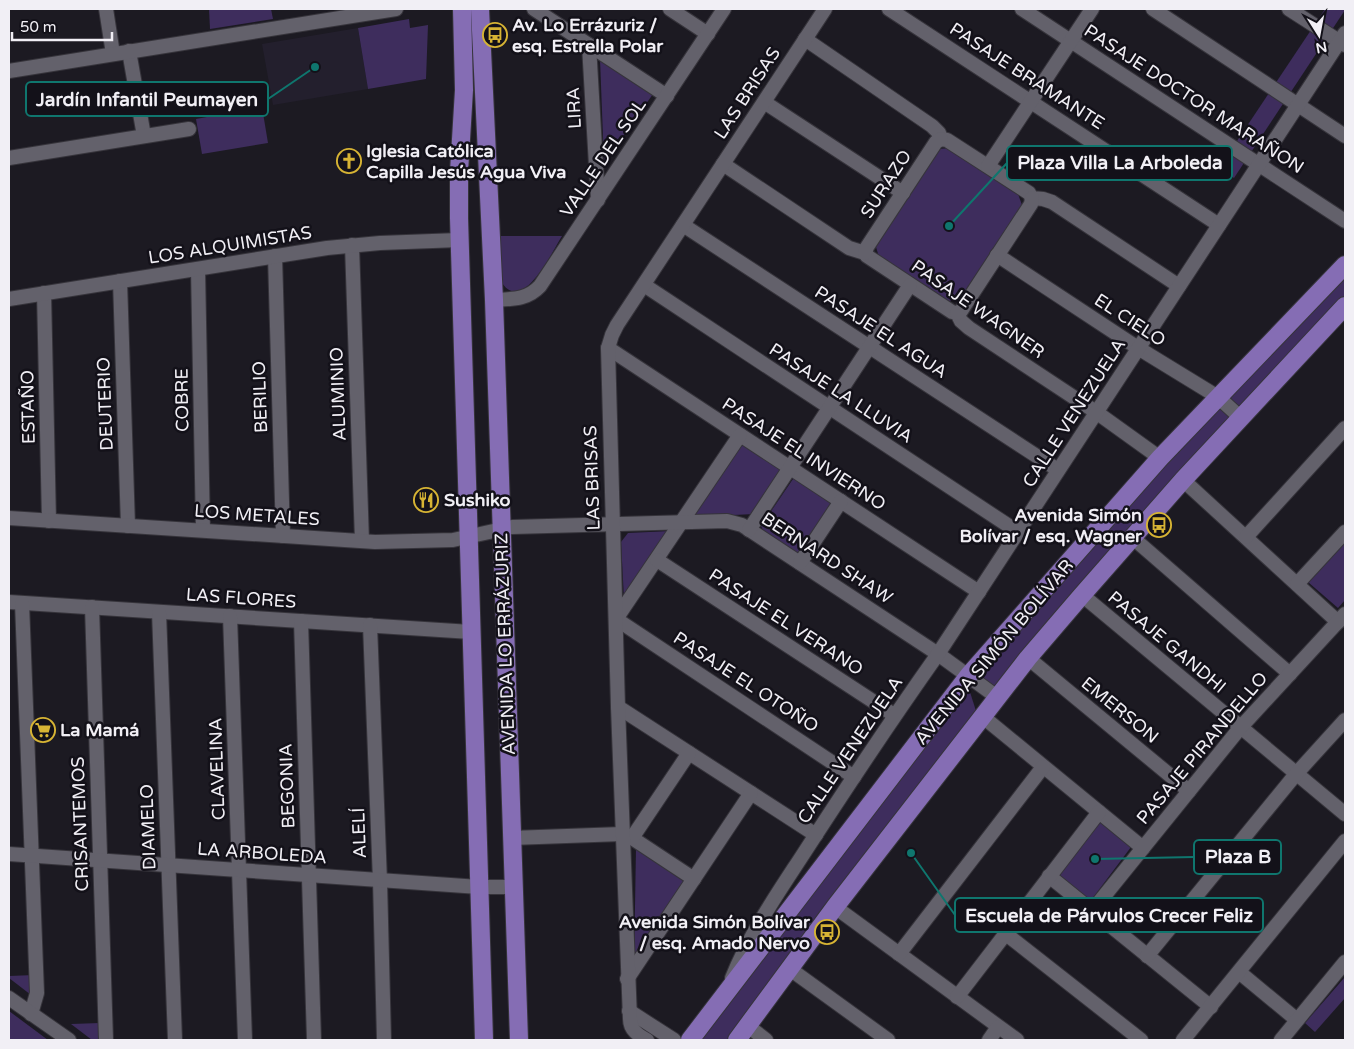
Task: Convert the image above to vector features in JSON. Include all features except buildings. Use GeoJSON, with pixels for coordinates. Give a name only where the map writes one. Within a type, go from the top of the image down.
{"type":"FeatureCollection","features":[{"type":"Feature","properties":{"kind":"main road","name":"AVENIDA LO ERRÁZURIZ"},"geometry":{"type":"LineString","coordinates":[[462,9],[464,90],[459,172],[459,240],[484,1040]]}},
{"type":"Feature","properties":{"kind":"main road","name":"AVENIDA LO ERRÁZURIZ"},"geometry":{"type":"LineString","coordinates":[[480,9],[494,300],[519,1040]]}},
{"type":"Feature","properties":{"kind":"main road","name":"AVENIDA SIMÓN BOLÍVAR"},"geometry":{"type":"LineString","coordinates":[[690,1040],[969,676],[1160,458],[1345,265]]}},
{"type":"Feature","properties":{"kind":"main road","name":"AVENIDA SIMÓN BOLÍVAR"},"geometry":{"type":"LineString","coordinates":[[737,1040],[835,907],[1028,658],[1183,480],[1345,306]]}},
{"type":"Feature","properties":{"kind":"street"},"geometry":{"type":"LineString","coordinates":[[106,9],[113,54]]}},
{"type":"Feature","properties":{"kind":"street"},"geometry":{"type":"LineString","coordinates":[[9,71],[380,10],[396,9]]}},
{"type":"Feature","properties":{"kind":"street"},"geometry":{"type":"LineString","coordinates":[[534,9],[667,96]]}},
{"type":"Feature","properties":{"kind":"street"},"geometry":{"type":"LineString","coordinates":[[670,9],[708,34]]}},
{"type":"Feature","properties":{"kind":"street","name":"VALLE DEL SOL"},"geometry":{"type":"LineString","coordinates":[[494,300],[520,298],[536,290],[724,9]]}},
{"type":"Feature","properties":{"kind":"street","name":"LAS BRISAS"},"geometry":{"type":"LineString","coordinates":[[647,1040],[632,1028],[629,1011],[627,836],[618,707],[608,348],[614,330],[825,9]]}},
{"type":"Feature","properties":{"kind":"street","name":"PASAJE BRAMANTE"},"geometry":{"type":"LineString","coordinates":[[889,9],[1219,225]]}},
{"type":"Feature","properties":{"kind":"street","name":"PASAJE DOCTOR MARAÑON"},"geometry":{"type":"LineString","coordinates":[[1022,9],[1345,221]]}},
{"type":"Feature","properties":{"kind":"street"},"geometry":{"type":"LineString","coordinates":[[988,166],[1092,9]]}},
{"type":"Feature","properties":{"kind":"street"},"geometry":{"type":"LineString","coordinates":[[1153,9],[1345,136]]}},
{"type":"Feature","properties":{"kind":"street"},"geometry":{"type":"LineString","coordinates":[[1289,9],[1343,40]]}},
{"type":"Feature","properties":{"kind":"street"},"geometry":{"type":"LineString","coordinates":[[805,39],[932,126],[939,133],[941,139],[947,140],[988,166],[1029,193],[1032,198],[1031,204],[961,310],[957,313]]}},
{"type":"Feature","properties":{"kind":"street","name":"CALLE VENEZUELA"},"geometry":{"type":"LineString","coordinates":[[726,993],[754,932],[816,835],[894,715],[938,654],[979,592],[1298,104],[1343,40]]}},
{"type":"Feature","properties":{"kind":"street","name":"LIRA"},"geometry":{"type":"LineString","coordinates":[[589,45],[598,200]]}},
{"type":"Feature","properties":{"kind":"street"},"geometry":{"type":"LineString","coordinates":[[130,51],[144,136]]}},
{"type":"Feature","properties":{"kind":"street"},"geometry":{"type":"LineString","coordinates":[[764,102],[903,193]]}},
{"type":"Feature","properties":{"kind":"street"},"geometry":{"type":"LineString","coordinates":[[9,158],[189,128]]}},
{"type":"Feature","properties":{"kind":"street","name":"SURAZO"},"geometry":{"type":"LineString","coordinates":[[865,253],[867,247],[936,142],[941,139]]}},
{"type":"Feature","properties":{"kind":"street","name":"PASAJE WAGNER"},"geometry":{"type":"LineString","coordinates":[[723,164],[849,248],[865,253],[952,312],[957,313],[961,321],[969,328],[1096,412],[1160,458]]}},
{"type":"Feature","properties":{"kind":"street"},"geometry":{"type":"LineString","coordinates":[[1032,198],[1052,202],[1179,286]]}},
{"type":"Feature","properties":{"kind":"street","name":"PASAJE EL AGUA"},"geometry":{"type":"LineString","coordinates":[[683,225],[1058,470]]}},
{"type":"Feature","properties":{"kind":"street","name":"LOS ALQUIMISTAS"},"geometry":{"type":"LineString","coordinates":[[9,299],[352,245],[459,240]]}},
{"type":"Feature","properties":{"kind":"street","name":"ALUMINIO"},"geometry":{"type":"LineString","coordinates":[[352,245],[362,541]]}},
{"type":"Feature","properties":{"kind":"street","name":"EL CIELO"},"geometry":{"type":"LineString","coordinates":[[997,255],[1218,398],[1241,418]]}},
{"type":"Feature","properties":{"kind":"street","name":"BERILIO"},"geometry":{"type":"LineString","coordinates":[[275,256],[283,536]]}},
{"type":"Feature","properties":{"kind":"street","name":"COBRE"},"geometry":{"type":"LineString","coordinates":[[198,269],[203,530]]}},
{"type":"Feature","properties":{"kind":"street","name":"DEUTERIO"},"geometry":{"type":"LineString","coordinates":[[120,281],[128,526]]}},
{"type":"Feature","properties":{"kind":"street"},"geometry":{"type":"LineString","coordinates":[[749,530],[910,284]]}},
{"type":"Feature","properties":{"kind":"street","name":"PASAJE LA LLUVIA"},"geometry":{"type":"LineString","coordinates":[[644,285],[1018,532]]}},
{"type":"Feature","properties":{"kind":"street","name":"ESTAÑO"},"geometry":{"type":"LineString","coordinates":[[44,294],[49,521]]}},
{"type":"Feature","properties":{"kind":"street","name":"PASAJE EL INVIERNO"},"geometry":{"type":"LineString","coordinates":[[608,348],[979,592]]}},
{"type":"Feature","properties":{"kind":"street"},"geometry":{"type":"LineString","coordinates":[[1246,537],[1345,428]]}},
{"type":"Feature","properties":{"kind":"street"},"geometry":{"type":"LineString","coordinates":[[616,619],[740,435]]}},
{"type":"Feature","properties":{"kind":"street"},"geometry":{"type":"LineString","coordinates":[[1183,480],[1297,584],[1342,618]]}},
{"type":"Feature","properties":{"kind":"street"},"geometry":{"type":"LineString","coordinates":[[800,563],[841,501]]}},
{"type":"Feature","properties":{"kind":"street","name":"LOS METALES"},"geometry":{"type":"LineString","coordinates":[[9,518],[362,541],[432,542],[502,530]]}},
{"type":"Feature","properties":{"kind":"street","name":"BERNARD SHAW"},"geometry":{"type":"LineString","coordinates":[[613,524],[720,520],[735,523],[749,530],[938,654],[997,697]]}},
{"type":"Feature","properties":{"kind":"street"},"geometry":{"type":"LineString","coordinates":[[502,530],[613,524]]}},
{"type":"Feature","properties":{"kind":"street"},"geometry":{"type":"LineString","coordinates":[[1297,584],[1345,532]]}},
{"type":"Feature","properties":{"kind":"street"},"geometry":{"type":"LineString","coordinates":[[1133,538],[1290,674]]}},
{"type":"Feature","properties":{"kind":"street","name":"PASAJE EL VERANO"},"geometry":{"type":"LineString","coordinates":[[657,560],[894,715]]}},
{"type":"Feature","properties":{"kind":"street","name":"PASAJE GANDHI"},"geometry":{"type":"LineString","coordinates":[[1082,594],[1345,814]]}},
{"type":"Feature","properties":{"kind":"street"},"geometry":{"type":"LineString","coordinates":[[15,603],[31,856],[37,993],[31,1014]]}},
{"type":"Feature","properties":{"kind":"street","name":"LAS FLORES"},"geometry":{"type":"LineString","coordinates":[[15,603],[471,632]]}},
{"type":"Feature","properties":{"kind":"street","name":"CRISANTEMOS"},"geometry":{"type":"LineString","coordinates":[[92,608],[106,1040]]}},
{"type":"Feature","properties":{"kind":"street","name":"DIAMELO"},"geometry":{"type":"LineString","coordinates":[[159,612],[175,1040]]}},
{"type":"Feature","properties":{"kind":"street","name":"CLAVELINA"},"geometry":{"type":"LineString","coordinates":[[230,616],[245,1040]]}},
{"type":"Feature","properties":{"kind":"street","name":"PASAJE PIRANDELLO"},"geometry":{"type":"LineString","coordinates":[[1092,911],[1240,728],[1342,618]]}},
{"type":"Feature","properties":{"kind":"street","name":"PASAJE EL OTOÑO"},"geometry":{"type":"LineString","coordinates":[[616,619],[854,777]]}},
{"type":"Feature","properties":{"kind":"street","name":"BEGONIA"},"geometry":{"type":"LineString","coordinates":[[301,621],[314,1040]]}},
{"type":"Feature","properties":{"kind":"street","name":"ALELÍ"},"geometry":{"type":"LineString","coordinates":[[370,625],[384,1040]]}},
{"type":"Feature","properties":{"kind":"street","name":"EMERSON"},"geometry":{"type":"LineString","coordinates":[[1028,658],[1189,791]]}},
{"type":"Feature","properties":{"kind":"street"},"geometry":{"type":"LineString","coordinates":[[618,707],[816,835]]}},
{"type":"Feature","properties":{"kind":"street"},"geometry":{"type":"LineString","coordinates":[[982,716],[1143,848]]}},
{"type":"Feature","properties":{"kind":"street"},"geometry":{"type":"LineString","coordinates":[[1147,956],[1296,774],[1345,720]]}},
{"type":"Feature","properties":{"kind":"street"},"geometry":{"type":"LineString","coordinates":[[627,836],[689,753]]}},
{"type":"Feature","properties":{"kind":"street"},"geometry":{"type":"LineString","coordinates":[[899,954],[1043,767]]}},
{"type":"Feature","properties":{"kind":"street"},"geometry":{"type":"LineString","coordinates":[[628,979],[751,794]]}},
{"type":"Feature","properties":{"kind":"street"},"geometry":{"type":"LineString","coordinates":[[957,997],[1098,812]]}},
{"type":"Feature","properties":{"kind":"street"},"geometry":{"type":"LineString","coordinates":[[511,838],[627,836],[694,879]]}},
{"type":"Feature","properties":{"kind":"street"},"geometry":{"type":"LineString","coordinates":[[1184,1040],[1345,841]]}},
{"type":"Feature","properties":{"kind":"street","name":"LA ARBOLEDA"},"geometry":{"type":"LineString","coordinates":[[9,854],[479,888],[513,887]]}},
{"type":"Feature","properties":{"kind":"street"},"geometry":{"type":"LineString","coordinates":[[1049,876],[1211,1007]]}},
{"type":"Feature","properties":{"kind":"street"},"geometry":{"type":"LineString","coordinates":[[835,907],[1017,1040]]}},
{"type":"Feature","properties":{"kind":"street"},"geometry":{"type":"LineString","coordinates":[[1006,934],[1141,1040]]}},
{"type":"Feature","properties":{"kind":"street"},"geometry":{"type":"LineString","coordinates":[[1281,1040],[1345,962]]}},
{"type":"Feature","properties":{"kind":"street"},"geometry":{"type":"LineString","coordinates":[[790,969],[888,1040]]}},
{"type":"Feature","properties":{"kind":"street"},"geometry":{"type":"LineString","coordinates":[[1239,972],[1297,1020]]}},
{"type":"Feature","properties":{"kind":"street"},"geometry":{"type":"LineString","coordinates":[[9,998],[68,1040]]}},
{"type":"Feature","properties":{"kind":"street"},"geometry":{"type":"LineString","coordinates":[[629,1011],[674,1040]]}},
{"type":"Feature","properties":{"kind":"street"},"geometry":{"type":"LineString","coordinates":[[748,1026],[766,1040]]}},
{"type":"Feature","properties":{"kind":"street"},"geometry":{"type":"LineString","coordinates":[[988,1040],[998,1027]]}},
{"type":"Feature","properties":{"kind":"shaded area"},"geometry":{"type":"Polygon","coordinates":[[[209,9],[271,9],[273,19],[210,29],[209,9]]]}},
{"type":"Feature","properties":{"kind":"shaded area"},"geometry":{"type":"Polygon","coordinates":[[[1325,9],[1345,10],[1234,178],[1219,168],[1325,9]]]}},
{"type":"Feature","properties":{"kind":"shaded area"},"geometry":{"type":"Polygon","coordinates":[[[409,19],[410,28],[428,25],[426,79],[368,89],[358,28],[409,19]]]}},
{"type":"Feature","properties":{"kind":"shaded area"},"geometry":{"type":"Polygon","coordinates":[[[358,28],[368,89],[273,105],[262,44],[358,28]]]}},
{"type":"Feature","properties":{"kind":"shaded area"},"geometry":{"type":"Polygon","coordinates":[[[600,59],[653,94],[604,163],[600,59]]]}},
{"type":"Feature","properties":{"kind":"shaded area"},"geometry":{"type":"Polygon","coordinates":[[[262,107],[268,143],[202,154],[196,119],[262,107]]]}},
{"type":"Feature","properties":{"kind":"shaded area"},"geometry":{"type":"Polygon","coordinates":[[[950,148],[1018,194],[1022,205],[959,300],[949,301],[879,257],[876,247],[938,149],[950,148]]]}},
{"type":"Feature","properties":{"kind":"shaded area"},"geometry":{"type":"Polygon","coordinates":[[[500,236],[562,236],[544,266],[528,286],[519,291],[510,291],[502,283],[500,236]]]}},
{"type":"Feature","properties":{"kind":"shaded area"},"geometry":{"type":"Polygon","coordinates":[[[1345,277],[1345,300],[1241,408],[1230,398],[1345,277]]]}},
{"type":"Feature","properties":{"kind":"shaded area"},"geometry":{"type":"Polygon","coordinates":[[[1217,405],[1232,419],[989,697],[979,677],[1217,405]]]}},
{"type":"Feature","properties":{"kind":"shaded area"},"geometry":{"type":"Polygon","coordinates":[[[744,441],[784,469],[754,514],[693,517],[744,441]]]}},
{"type":"Feature","properties":{"kind":"shaded area"},"geometry":{"type":"Polygon","coordinates":[[[793,479],[800,479],[829,497],[833,505],[802,554],[796,554],[764,533],[761,526],[793,479]]]}},
{"type":"Feature","properties":{"kind":"shaded area"},"geometry":{"type":"Polygon","coordinates":[[[671,531],[624,599],[621,542],[628,533],[671,531]]]}},
{"type":"Feature","properties":{"kind":"shaded area"},"geometry":{"type":"Polygon","coordinates":[[[1345,541],[1345,600],[1338,608],[1308,582],[1345,541]]]}},
{"type":"Feature","properties":{"kind":"shaded area"},"geometry":{"type":"Polygon","coordinates":[[[969,689],[977,714],[730,1040],[700,1040],[969,689]]]}},
{"type":"Feature","properties":{"kind":"shaded area"},"geometry":{"type":"Polygon","coordinates":[[[1098,818],[1134,843],[1089,903],[1056,875],[1098,818]]]}},
{"type":"Feature","properties":{"kind":"shaded area"},"geometry":{"type":"Polygon","coordinates":[[[636,848],[689,881],[634,965],[636,848]]]}},
{"type":"Feature","properties":{"kind":"shaded area"},"geometry":{"type":"Polygon","coordinates":[[[34,975],[35,998],[9,978],[9,976],[34,975]]]}},
{"type":"Feature","properties":{"kind":"shaded area"},"geometry":{"type":"Polygon","coordinates":[[[1345,977],[1345,998],[1315,1032],[1305,1023],[1345,977]]]}},
{"type":"Feature","properties":{"kind":"shaded area"},"geometry":{"type":"Polygon","coordinates":[[[9,1011],[48,1040],[9,1040],[9,1011]]]}},
{"type":"Feature","properties":{"kind":"shaded area"},"geometry":{"type":"Polygon","coordinates":[[[100,1023],[100,1040],[92,1040],[71,1024],[100,1023]]]}},
{"type":"Feature","properties":{"kind":"place","name":"Av. Lo Errázuriz / esq. Estrella Polar"},"geometry":{"type":"Point","coordinates":[495,35]}},
{"type":"Feature","properties":{"kind":"place","name":"Jardín Infantil Peumayen"},"geometry":{"type":"Point","coordinates":[315,67]}},
{"type":"Feature","properties":{"kind":"place","name":"Iglesia Católica Capilla Jesús Agua Viva"},"geometry":{"type":"Point","coordinates":[349,161]}},
{"type":"Feature","properties":{"kind":"place","name":"Plaza Villa La Arboleda"},"geometry":{"type":"Point","coordinates":[949,226]}},
{"type":"Feature","properties":{"kind":"place","name":"Sushiko"},"geometry":{"type":"Point","coordinates":[426,500]}},
{"type":"Feature","properties":{"kind":"place","name":"Avenida Simón Bolívar / esq. Wagner"},"geometry":{"type":"Point","coordinates":[1159,525]}},
{"type":"Feature","properties":{"kind":"place","name":"La Mamá"},"geometry":{"type":"Point","coordinates":[43,730]}},
{"type":"Feature","properties":{"kind":"place","name":"Escuela de Párvulos Crecer Feliz"},"geometry":{"type":"Point","coordinates":[911,853]}},
{"type":"Feature","properties":{"kind":"place","name":"Plaza B"},"geometry":{"type":"Point","coordinates":[1095,859]}},
{"type":"Feature","properties":{"kind":"place","name":"Avenida Simón Bolívar / esq. Amado Nervo"},"geometry":{"type":"Point","coordinates":[827,932]}}]}
